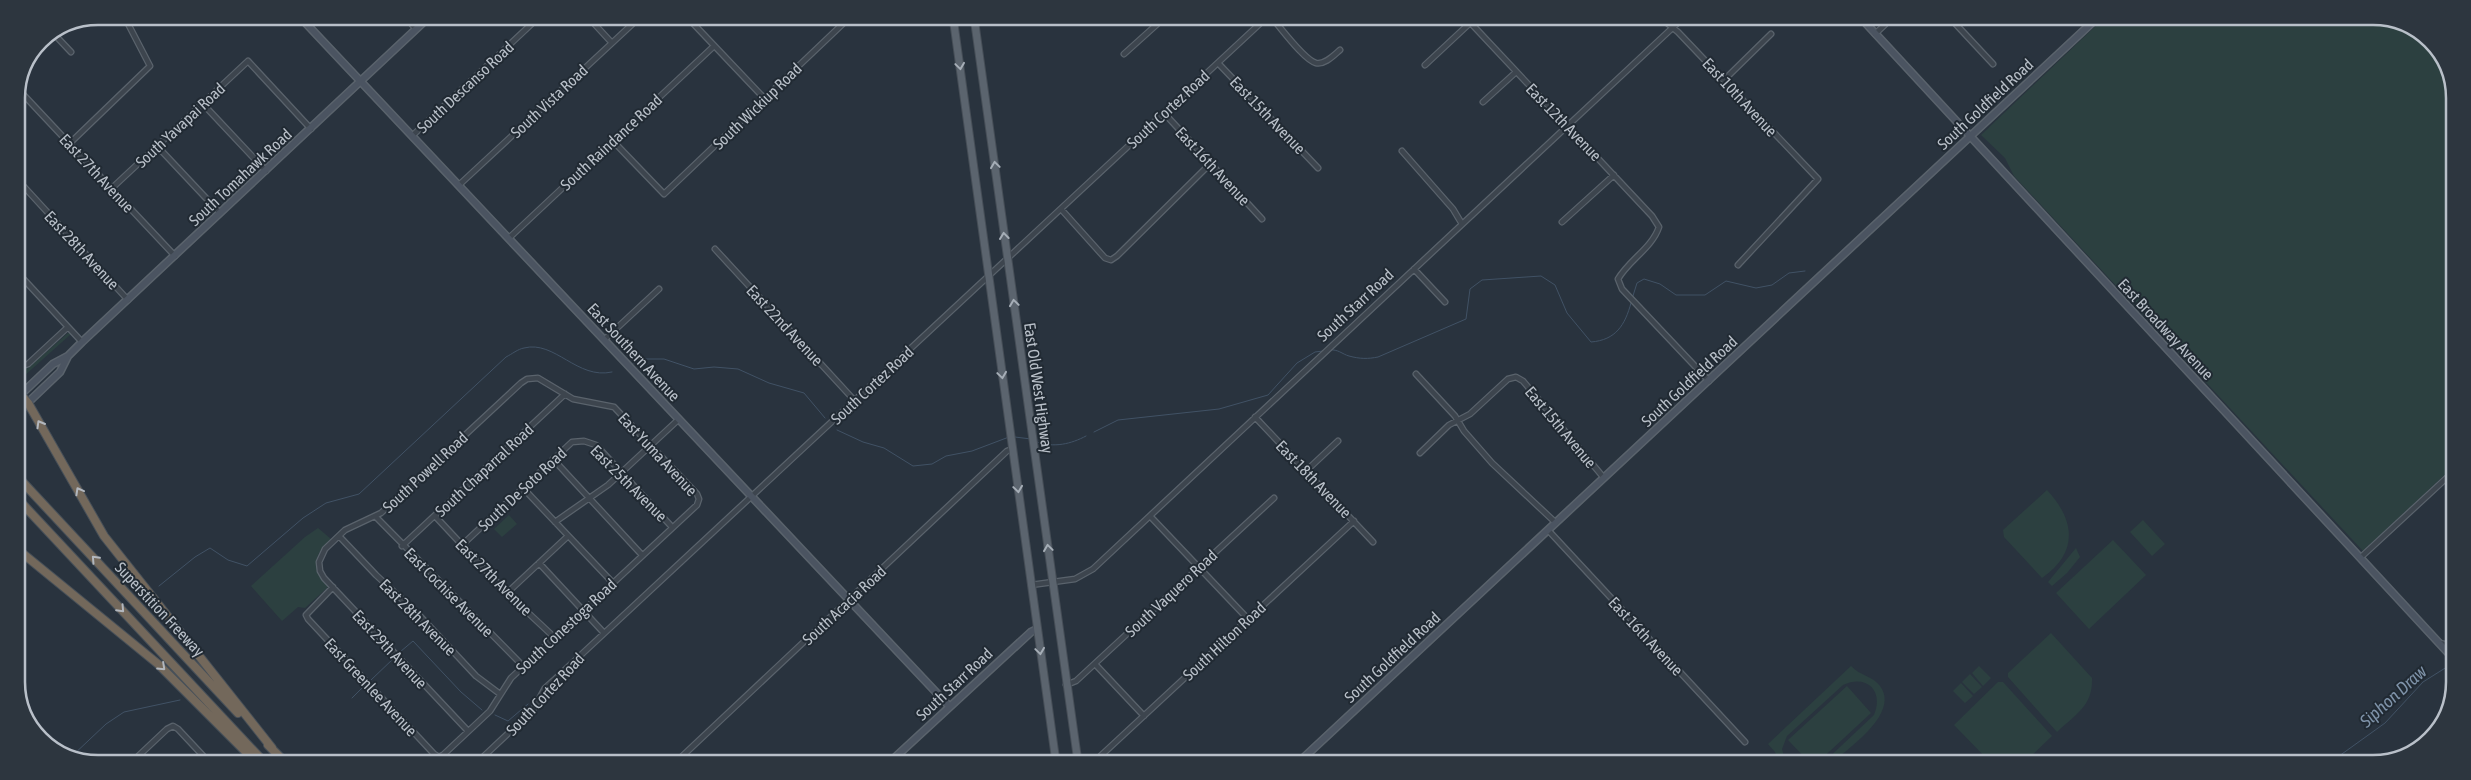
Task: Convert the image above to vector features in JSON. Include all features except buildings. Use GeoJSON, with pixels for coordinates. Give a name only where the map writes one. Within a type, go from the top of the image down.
{"type":"FeatureCollection","features":[{"type":"Feature","properties":{"kind":"highway"},"geometry":{"type":"LineString","coordinates":[[25,400],[104,536],[272,748]]}},
{"type":"Feature","properties":{"kind":"highway","name":"Superstition Freeway"},"geometry":{"type":"LineString","coordinates":[[25,485],[278,755]]}},
{"type":"Feature","properties":{"kind":"highway","name":"Superstition Freeway"},"geometry":{"type":"LineString","coordinates":[[25,507],[257,755]]}},
{"type":"Feature","properties":{"kind":"highway"},"geometry":{"type":"LineString","coordinates":[[25,555],[158,664],[249,755]]}},
{"type":"Feature","properties":{"kind":"main road","name":"East Southern Avenue"},"geometry":{"type":"LineString","coordinates":[[308,25],[949,706]]}},
{"type":"Feature","properties":{"kind":"main road","name":"South Tomahawk Road"},"geometry":{"type":"LineString","coordinates":[[25,388],[53,364],[68,356],[420,25]]}},
{"type":"Feature","properties":{"kind":"main road"},"geometry":{"type":"LineString","coordinates":[[954,25],[1055,755]]}},
{"type":"Feature","properties":{"kind":"main road","name":"East Old West Highway"},"geometry":{"type":"LineString","coordinates":[[975,25],[1077,755]]}},
{"type":"Feature","properties":{"kind":"main road","name":"East Broadway Avenue"},"geometry":{"type":"LineString","coordinates":[[1867,25],[2446,650]]}},
{"type":"Feature","properties":{"kind":"main road","name":"South Goldfield Road"},"geometry":{"type":"LineString","coordinates":[[1307,755],[2090,25]]}},
{"type":"Feature","properties":{"kind":"main road","name":"South Tomahawk Road"},"geometry":{"type":"LineString","coordinates":[[25,406],[60,372],[68,356]]}},
{"type":"Feature","properties":{"kind":"main road","name":"South Starr Road"},"geometry":{"type":"LineString","coordinates":[[900,755],[949,706],[1031,632],[1037,629]]}},
{"type":"Feature","properties":{"kind":"street"},"geometry":{"type":"LineString","coordinates":[[69,144],[150,66],[129,25]]}},
{"type":"Feature","properties":{"kind":"street"},"geometry":{"type":"LineString","coordinates":[[412,25],[416,29]]}},
{"type":"Feature","properties":{"kind":"street","name":"South Descanso Road"},"geometry":{"type":"LineString","coordinates":[[412,136],[530,25]]}},
{"type":"Feature","properties":{"kind":"street"},"geometry":{"type":"LineString","coordinates":[[595,25],[612,43]]}},
{"type":"Feature","properties":{"kind":"street","name":"South Vista Road"},"geometry":{"type":"LineString","coordinates":[[459,186],[631,25]]}},
{"type":"Feature","properties":{"kind":"street"},"geometry":{"type":"LineString","coordinates":[[694,25],[764,98]]}},
{"type":"Feature","properties":{"kind":"street","name":"South Wickiup Road"},"geometry":{"type":"LineString","coordinates":[[613,141],[664,194],[755,110],[764,98],[840,25]]}},
{"type":"Feature","properties":{"kind":"street"},"geometry":{"type":"LineString","coordinates":[[1124,54],[1156,25]]}},
{"type":"Feature","properties":{"kind":"street","name":"South Cortez Road"},"geometry":{"type":"LineString","coordinates":[[485,755],[533,710],[545,688],[1259,25]]}},
{"type":"Feature","properties":{"kind":"street"},"geometry":{"type":"LineString","coordinates":[[1278,25],[1307,58],[1316,63],[1325,62],[1340,50]]}},
{"type":"Feature","properties":{"kind":"street"},"geometry":{"type":"LineString","coordinates":[[1425,65],[1468,25]]}},
{"type":"Feature","properties":{"kind":"street","name":"East 12th Avenue"},"geometry":{"type":"LineString","coordinates":[[1472,25],[1652,216],[1658,227],[1656,236],[1624,268],[1618,279],[1622,289],[1709,381]]}},
{"type":"Feature","properties":{"kind":"street","name":"East 10th Avenue"},"geometry":{"type":"LineString","coordinates":[[1669,25],[1818,179],[1738,266]]}},
{"type":"Feature","properties":{"kind":"street","name":"South Starr Road"},"geometry":{"type":"LineString","coordinates":[[1031,585],[1080,577],[1087,573],[1675,25]]}},
{"type":"Feature","properties":{"kind":"street"},"geometry":{"type":"LineString","coordinates":[[1875,34],[1885,25]]}},
{"type":"Feature","properties":{"kind":"street"},"geometry":{"type":"LineString","coordinates":[[1957,25],[1993,64]]}},
{"type":"Feature","properties":{"kind":"street"},"geometry":{"type":"LineString","coordinates":[[1724,80],[1771,34]]}},
{"type":"Feature","properties":{"kind":"street"},"geometry":{"type":"LineString","coordinates":[[57,37],[71,52]]}},
{"type":"Feature","properties":{"kind":"street","name":"South Raindance Road"},"geometry":{"type":"LineString","coordinates":[[509,238],[714,46]]}},
{"type":"Feature","properties":{"kind":"street","name":"South Yavapai Road"},"geometry":{"type":"LineString","coordinates":[[111,189],[248,61],[311,129]]}},
{"type":"Feature","properties":{"kind":"street","name":"East 15th Avenue"},"geometry":{"type":"LineString","coordinates":[[1218,63],[1318,168]]}},
{"type":"Feature","properties":{"kind":"street"},"geometry":{"type":"LineString","coordinates":[[1483,102],[1516,72]]}},
{"type":"Feature","properties":{"kind":"street","name":"East 27th Avenue"},"geometry":{"type":"LineString","coordinates":[[25,97],[174,256]]}},
{"type":"Feature","properties":{"kind":"street"},"geometry":{"type":"LineString","coordinates":[[202,104],[266,171]]}},
{"type":"Feature","properties":{"kind":"street","name":"East 16th Avenue"},"geometry":{"type":"LineString","coordinates":[[1164,113],[1262,219]]}},
{"type":"Feature","properties":{"kind":"street"},"geometry":{"type":"LineString","coordinates":[[158,146],[220,213]]}},
{"type":"Feature","properties":{"kind":"street"},"geometry":{"type":"LineString","coordinates":[[1402,151],[1453,209],[1462,224]]}},
{"type":"Feature","properties":{"kind":"street"},"geometry":{"type":"LineString","coordinates":[[1060,209],[1105,258],[1111,260],[1210,164]]}},
{"type":"Feature","properties":{"kind":"street"},"geometry":{"type":"LineString","coordinates":[[1562,222],[1614,175]]}},
{"type":"Feature","properties":{"kind":"street","name":"East 28th Avenue"},"geometry":{"type":"LineString","coordinates":[[25,188],[128,300]]}},
{"type":"Feature","properties":{"kind":"street","name":"East 22nd Avenue"},"geometry":{"type":"LineString","coordinates":[[715,249],[855,401]]}},
{"type":"Feature","properties":{"kind":"street"},"geometry":{"type":"LineString","coordinates":[[1414,269],[1445,302]]}},
{"type":"Feature","properties":{"kind":"street"},"geometry":{"type":"LineString","coordinates":[[25,282],[82,342]]}},
{"type":"Feature","properties":{"kind":"street"},"geometry":{"type":"LineString","coordinates":[[604,340],[659,289]]}},
{"type":"Feature","properties":{"kind":"street"},"geometry":{"type":"LineString","coordinates":[[25,364],[68,327]]}},
{"type":"Feature","properties":{"kind":"street"},"geometry":{"type":"LineString","coordinates":[[1416,374],[1492,463],[1556,523]]}},
{"type":"Feature","properties":{"kind":"street","name":"East 15th Avenue"},"geometry":{"type":"LineString","coordinates":[[1458,421],[1470,414],[1508,379],[1516,377],[1529,388],[1604,478]]}},
{"type":"Feature","properties":{"kind":"street","name":"East Yuma Avenue"},"geometry":{"type":"LineString","coordinates":[[532,378],[544,380],[573,399],[614,407],[697,494],[700,500]]}},
{"type":"Feature","properties":{"kind":"street","name":"South Powell Road"},"geometry":{"type":"LineString","coordinates":[[318,562],[325,549],[339,536],[351,526],[376,517],[521,383],[532,378]]}},
{"type":"Feature","properties":{"kind":"street","name":"South Chaparral Road"},"geometry":{"type":"LineString","coordinates":[[402,546],[565,394]]}},
{"type":"Feature","properties":{"kind":"street","name":"East 18th Avenue"},"geometry":{"type":"LineString","coordinates":[[1255,417],[1373,542]]}},
{"type":"Feature","properties":{"kind":"street"},"geometry":{"type":"LineString","coordinates":[[555,522],[622,473],[679,419]]}},
{"type":"Feature","properties":{"kind":"street"},"geometry":{"type":"LineString","coordinates":[[1420,453],[1449,426],[1458,421]]}},
{"type":"Feature","properties":{"kind":"street","name":"South De Soto Road"},"geometry":{"type":"LineString","coordinates":[[462,545],[572,442],[584,440]]}},
{"type":"Feature","properties":{"kind":"street","name":"East 25th Avenue"},"geometry":{"type":"LineString","coordinates":[[584,440],[596,445],[672,527]]}},
{"type":"Feature","properties":{"kind":"street"},"geometry":{"type":"LineString","coordinates":[[1306,471],[1338,442]]}},
{"type":"Feature","properties":{"kind":"street","name":"South Acacia Road"},"geometry":{"type":"LineString","coordinates":[[683,755],[1007,451],[1012,449]]}},
{"type":"Feature","properties":{"kind":"street"},"geometry":{"type":"LineString","coordinates":[[553,460],[642,555]]}},
{"type":"Feature","properties":{"kind":"street"},"geometry":{"type":"LineString","coordinates":[[2360,558],[2446,478]]}},
{"type":"Feature","properties":{"kind":"street"},"geometry":{"type":"LineString","coordinates":[[523,488],[613,583]]}},
{"type":"Feature","properties":{"kind":"street","name":"South Vaquero Road"},"geometry":{"type":"LineString","coordinates":[[1066,685],[1076,681],[1095,664],[1274,498]]}},
{"type":"Feature","properties":{"kind":"street","name":"South Conestoga Road"},"geometry":{"type":"LineString","coordinates":[[441,755],[490,711],[506,684],[523,666],[697,505],[700,500]]}},
{"type":"Feature","properties":{"kind":"street","name":"East 27th Avenue"},"geometry":{"type":"LineString","coordinates":[[435,516],[507,593],[554,637]]}},
{"type":"Feature","properties":{"kind":"street"},"geometry":{"type":"LineString","coordinates":[[1150,516],[1248,619]]}},
{"type":"Feature","properties":{"kind":"street","name":"East Cochise Avenue"},"geometry":{"type":"LineString","coordinates":[[376,517],[402,546],[441,582],[523,666]]}},
{"type":"Feature","properties":{"kind":"street","name":"South Hilton Road"},"geometry":{"type":"LineString","coordinates":[[1102,755],[1354,521]]}},
{"type":"Feature","properties":{"kind":"street","name":"East 16th Avenue"},"geometry":{"type":"LineString","coordinates":[[1548,530],[1745,742]]}},
{"type":"Feature","properties":{"kind":"street","name":"East 28th Avenue"},"geometry":{"type":"LineString","coordinates":[[339,536],[376,575],[419,615],[476,676],[500,694]]}},
{"type":"Feature","properties":{"kind":"street"},"geometry":{"type":"LineString","coordinates":[[507,593],[568,536]]}},
{"type":"Feature","properties":{"kind":"street","name":"East 29th Avenue"},"geometry":{"type":"LineString","coordinates":[[318,562],[320,570],[333,587],[468,732]]}},
{"type":"Feature","properties":{"kind":"street"},"geometry":{"type":"LineString","coordinates":[[539,563],[604,633]]}},
{"type":"Feature","properties":{"kind":"street","name":"East Greenlee Avenue"},"geometry":{"type":"LineString","coordinates":[[333,587],[306,615],[436,755]]}},
{"type":"Feature","properties":{"kind":"street"},"geometry":{"type":"LineString","coordinates":[[2440,643],[2446,644]]}},
{"type":"Feature","properties":{"kind":"street"},"geometry":{"type":"LineString","coordinates":[[1095,664],[1144,716]]}},
{"type":"Feature","properties":{"kind":"street"},"geometry":{"type":"LineString","coordinates":[[139,755],[167,729],[173,726],[202,755]]}},
{"type":"Feature","properties":{"kind":"green space"},"geometry":{"type":"Polygon","coordinates":[[[2097,25],[2373,25],[2392,27],[2414,37],[2428,50],[2436,62],[2444,79],[2446,93],[2446,474],[2363,551],[2014,176],[2005,158],[1981,135],[2097,25]]]}},
{"type":"Feature","properties":{"kind":"green space"},"geometry":{"type":"Polygon","coordinates":[[[68,333],[71,334],[25,375],[25,369],[68,333]]]}},
{"type":"Feature","properties":{"kind":"green space"},"geometry":{"type":"Polygon","coordinates":[[[2047,490],[2063,513],[2069,536],[2062,558],[2042,578],[2004,537],[2003,530],[2047,490]]]}},
{"type":"Feature","properties":{"kind":"green space"},"geometry":{"type":"Polygon","coordinates":[[[509,515],[517,524],[502,537],[494,529],[509,515]]]}},
{"type":"Feature","properties":{"kind":"green space"},"geometry":{"type":"Polygon","coordinates":[[[2143,520],[2165,544],[2152,556],[2130,532],[2143,520]]]}},
{"type":"Feature","properties":{"kind":"green space"},"geometry":{"type":"Polygon","coordinates":[[[318,528],[331,539],[320,552],[317,562],[320,573],[328,587],[305,608],[298,607],[282,621],[251,586],[305,537],[318,528]]]}},
{"type":"Feature","properties":{"kind":"green space"},"geometry":{"type":"Polygon","coordinates":[[[2113,540],[2146,575],[2089,629],[2056,593],[2113,540]]]}},
{"type":"Feature","properties":{"kind":"green space"},"geometry":{"type":"Polygon","coordinates":[[[2076,548],[2080,557],[2067,573],[2052,586],[2048,582],[2076,548]]]}},
{"type":"Feature","properties":{"kind":"green space"},"geometry":{"type":"Polygon","coordinates":[[[2051,633],[2092,678],[2092,688],[2086,703],[2057,732],[2008,677],[2008,673],[2051,633]]]}},
{"type":"Feature","properties":{"kind":"green space"},"geometry":{"type":"Polygon","coordinates":[[[1851,666],[1874,680],[1880,686],[1884,696],[1883,707],[1878,718],[1870,729],[1841,755],[1832,755],[1874,715],[1877,699],[1875,692],[1866,683],[1852,682],[1843,685],[1787,736],[1782,749],[1784,755],[1776,755],[1768,744],[1851,666]]]}},
{"type":"Feature","properties":{"kind":"green space"},"geometry":{"type":"Polygon","coordinates":[[[1979,666],[1991,678],[1983,686],[1972,673],[1979,666]]]}},
{"type":"Feature","properties":{"kind":"green space"},"geometry":{"type":"Polygon","coordinates":[[[1970,674],[1982,687],[1974,694],[1962,682],[1970,674]]]}},
{"type":"Feature","properties":{"kind":"green space"},"geometry":{"type":"Polygon","coordinates":[[[1998,682],[2003,682],[2052,736],[2032,755],[1983,755],[1954,725],[1998,682]]]}},
{"type":"Feature","properties":{"kind":"green space"},"geometry":{"type":"Polygon","coordinates":[[[1961,683],[1973,696],[1965,703],[1953,691],[1961,683]]]}},
{"type":"Feature","properties":{"kind":"green space"},"geometry":{"type":"Polygon","coordinates":[[[1847,686],[1871,713],[1826,755],[1802,755],[1788,740],[1847,686]]]}},
{"type":"Feature","properties":{"kind":"waterway"},"geometry":{"type":"LineString","coordinates":[[1632,299],[1637,283],[1644,279],[1660,284],[1676,295],[1705,295],[1726,281],[1756,288],[1772,285],[1789,273],[1805,271]]}},
{"type":"Feature","properties":{"kind":"waterway"},"geometry":{"type":"LineString","coordinates":[[1330,350],[1357,358],[1378,357],[1466,319],[1470,289],[1482,280],[1541,276],[1555,285],[1567,313],[1591,342],[1600,341],[1613,335],[1626,318],[1631,303]]}},
{"type":"Feature","properties":{"kind":"waterway"},"geometry":{"type":"LineString","coordinates":[[159,586],[195,557],[210,548],[228,560],[247,566],[303,518],[326,503],[359,494],[506,357],[520,349],[535,347],[546,349],[588,370],[599,373],[612,372]]}},
{"type":"Feature","properties":{"kind":"waterway"},"geometry":{"type":"LineString","coordinates":[[1094,432],[1118,420],[1219,409],[1268,395],[1297,363],[1315,352],[1323,351]]}},
{"type":"Feature","properties":{"kind":"waterway"},"geometry":{"type":"LineString","coordinates":[[633,363],[642,359],[664,359],[694,369],[714,367],[738,369],[769,383],[804,393],[825,418]]}},
{"type":"Feature","properties":{"kind":"waterway"},"geometry":{"type":"LineString","coordinates":[[837,430],[863,442],[884,448],[913,466],[932,464],[946,456],[972,451],[1009,437]]}},
{"type":"Feature","properties":{"kind":"waterway"},"geometry":{"type":"LineString","coordinates":[[1037,442],[1050,445],[1062,444],[1086,436]]}},
{"type":"Feature","properties":{"kind":"waterway"},"geometry":{"type":"LineString","coordinates":[[1015,437],[1031,439]]}},
{"type":"Feature","properties":{"kind":"waterway"},"geometry":{"type":"LineString","coordinates":[[400,652],[413,641],[461,692],[482,710]]}},
{"type":"Feature","properties":{"kind":"waterway"},"geometry":{"type":"LineString","coordinates":[[371,680],[394,658]]}},
{"type":"Feature","properties":{"kind":"waterway","name":"Siphon Draw"},"geometry":{"type":"LineString","coordinates":[[2341,755],[2385,723],[2423,682],[2446,668]]}},
{"type":"Feature","properties":{"kind":"waterway"},"geometry":{"type":"LineString","coordinates":[[352,698],[364,686]]}},
{"type":"Feature","properties":{"kind":"waterway"},"geometry":{"type":"LineString","coordinates":[[76,752],[106,724],[124,712],[180,700]]}},
{"type":"Feature","properties":{"kind":"waterway"},"geometry":{"type":"LineString","coordinates":[[495,715],[508,721],[528,704]]}}]}
